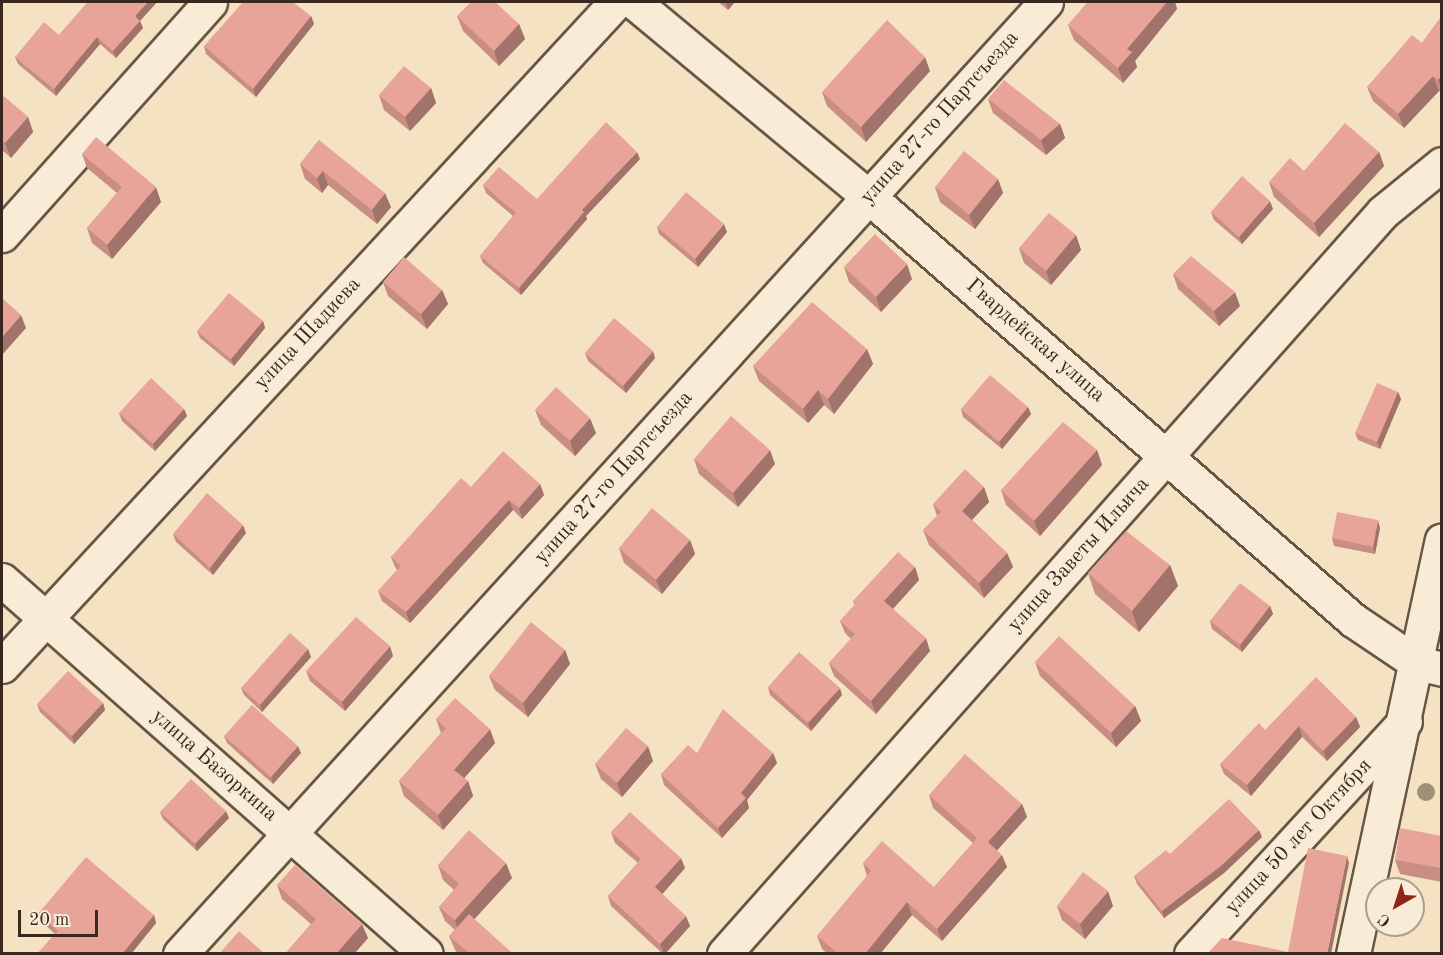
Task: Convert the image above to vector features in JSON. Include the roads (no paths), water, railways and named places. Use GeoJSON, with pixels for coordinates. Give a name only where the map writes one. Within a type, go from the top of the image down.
{"type":"FeatureCollection","features":[{"type":"Feature","properties":{"kind":"street"},"geometry":{"type":"LineString","coordinates":[[2,235],[210,2]]}},
{"type":"Feature","properties":{"kind":"street","name":"улица Шадиева"},"geometry":{"type":"LineString","coordinates":[[2,666],[616,2]]}},
{"type":"Feature","properties":{"kind":"street","name":"Гвардейская улица"},"geometry":{"type":"LineString","coordinates":[[634,2],[869,197],[1353,620],[1429,666]]}},
{"type":"Feature","properties":{"kind":"street","name":"улица 27-го Партсъезда"},"geometry":{"type":"LineString","coordinates":[[180,954],[1046,2]]}},
{"type":"Feature","properties":{"kind":"street","name":"улица Заветы Ильича"},"geometry":{"type":"LineString","coordinates":[[724,954],[1383,212],[1442,164]]}},
{"type":"Feature","properties":{"kind":"street"},"geometry":{"type":"LineString","coordinates":[[1353,954],[1406,720],[1429,666],[1442,540]]}},
{"type":"Feature","properties":{"kind":"street","name":"улица Базоркина"},"geometry":{"type":"LineString","coordinates":[[2,580],[426,954]]}},
{"type":"Feature","properties":{"kind":"street","name":"улица 50 лет Октября"},"geometry":{"type":"LineString","coordinates":[[1191,954],[1406,720]]}}]}
